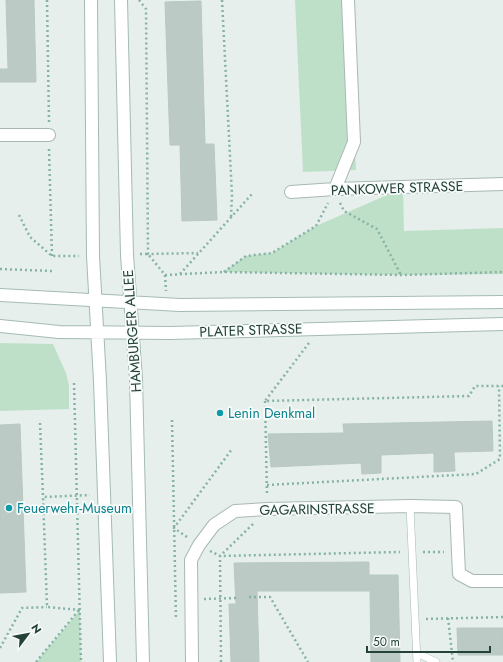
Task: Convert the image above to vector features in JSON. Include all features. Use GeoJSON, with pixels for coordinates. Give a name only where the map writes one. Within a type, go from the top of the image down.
{"type":"FeatureCollection","features":[{"type":"Feature","properties":{"kind":"street"},"geometry":{"type":"LineString","coordinates":[[91,0],[93,256],[105,495],[110,662]]}},
{"type":"Feature","properties":{"kind":"street","name":"HAMBURGER ALLEE"},"geometry":{"type":"LineString","coordinates":[[121,0],[127,255],[136,379],[143,662]]}},
{"type":"Feature","properties":{"kind":"street"},"geometry":{"type":"LineString","coordinates":[[335,189],[354,142],[348,0]]}},
{"type":"Feature","properties":{"kind":"street"},"geometry":{"type":"LineString","coordinates":[[0,135],[49,135]]}},
{"type":"Feature","properties":{"kind":"street","name":"PANKOWER STRASSE"},"geometry":{"type":"LineString","coordinates":[[291,192],[335,189],[503,184]]}},
{"type":"Feature","properties":{"kind":"street","name":"PLATER STRASSE"},"geometry":{"type":"LineString","coordinates":[[0,295],[187,305],[503,302]]}},
{"type":"Feature","properties":{"kind":"street","name":"PLATER STRASSE"},"geometry":{"type":"LineString","coordinates":[[0,326],[59,332],[132,332],[503,324]]}},
{"type":"Feature","properties":{"kind":"street","name":"GAGARINSTRASSE"},"geometry":{"type":"LineString","coordinates":[[192,662],[191,560],[199,545],[214,525],[235,511],[410,506],[456,507],[460,574],[472,581],[503,580]]}},
{"type":"Feature","properties":{"kind":"lane"},"geometry":{"type":"LineString","coordinates":[[410,506],[417,662]]}},
{"type":"Feature","properties":{"kind":"lane"},"geometry":{"type":"LineString","coordinates":[[417,653],[436,662]]}},
{"type":"Feature","properties":{"kind":"path"},"geometry":{"type":"LineString","coordinates":[[139,0],[146,9],[148,254],[198,253]]}},
{"type":"Feature","properties":{"kind":"path"},"geometry":{"type":"LineString","coordinates":[[222,0],[231,187],[231,217]]}},
{"type":"Feature","properties":{"kind":"path"},"geometry":{"type":"LineString","coordinates":[[223,272],[246,256],[272,253],[316,226],[335,189]]}},
{"type":"Feature","properties":{"kind":"path"},"geometry":{"type":"LineString","coordinates":[[335,189],[344,211],[377,229],[402,275]]}},
{"type":"Feature","properties":{"kind":"path"},"geometry":{"type":"LineString","coordinates":[[180,274],[252,194]]}},
{"type":"Feature","properties":{"kind":"path"},"geometry":{"type":"LineString","coordinates":[[19,215],[30,237],[52,256]]}},
{"type":"Feature","properties":{"kind":"path"},"geometry":{"type":"LineString","coordinates":[[0,269],[52,272]]}},
{"type":"Feature","properties":{"kind":"path"},"geometry":{"type":"LineString","coordinates":[[165,275],[223,272],[402,275],[503,272]]}},
{"type":"Feature","properties":{"kind":"path"},"geometry":{"type":"LineString","coordinates":[[221,662],[220,556],[268,509],[265,401],[321,329]]}},
{"type":"Feature","properties":{"kind":"path"},"geometry":{"type":"LineString","coordinates":[[74,382],[81,662]]}},
{"type":"Feature","properties":{"kind":"path"},"geometry":{"type":"LineString","coordinates":[[265,401],[469,396],[475,386],[503,386]]}},
{"type":"Feature","properties":{"kind":"path"},"geometry":{"type":"LineString","coordinates":[[267,485],[476,474],[501,459],[499,386]]}},
{"type":"Feature","properties":{"kind":"path"},"geometry":{"type":"LineString","coordinates":[[172,420],[176,623]]}},
{"type":"Feature","properties":{"kind":"path"},"geometry":{"type":"LineString","coordinates":[[40,423],[47,607]]}},
{"type":"Feature","properties":{"kind":"path"},"geometry":{"type":"LineString","coordinates":[[174,528],[232,449]]}},
{"type":"Feature","properties":{"kind":"path"},"geometry":{"type":"LineString","coordinates":[[43,497],[105,495]]}},
{"type":"Feature","properties":{"kind":"path"},"geometry":{"type":"LineString","coordinates":[[174,528],[199,545],[220,556],[458,552]]}},
{"type":"Feature","properties":{"kind":"path"},"geometry":{"type":"LineString","coordinates":[[249,597],[270,597],[308,662]]}},
{"type":"Feature","properties":{"kind":"path"},"geometry":{"type":"LineString","coordinates":[[0,648],[22,608],[47,607],[80,610]]}},
{"type":"Feature","properties":{"kind":"path"},"geometry":{"type":"LineString","coordinates":[[36,662],[80,610]]}},
{"type":"Feature","properties":{"kind":"path"},"geometry":{"type":"LineString","coordinates":[[415,619],[503,617]]}},
{"type":"Feature","properties":{"kind":"path"},"geometry":{"type":"LineString","coordinates":[[448,618],[453,662]]}},
{"type":"Feature","properties":{"kind":"green space"},"geometry":{"type":"Polygon","coordinates":[[[295,0],[348,0],[356,170],[303,172],[295,0]]]}},
{"type":"Feature","properties":{"kind":"green space"},"geometry":{"type":"Polygon","coordinates":[[[403,188],[404,231],[503,228],[503,274],[402,275],[223,272],[246,256],[272,253],[316,226],[403,188]]]}},
{"type":"Feature","properties":{"kind":"green space"},"geometry":{"type":"Polygon","coordinates":[[[0,343],[53,344],[66,373],[69,385],[69,409],[0,411],[0,343]]]}},
{"type":"Feature","properties":{"kind":"green space"},"geometry":{"type":"Polygon","coordinates":[[[80,610],[81,662],[36,662],[80,610]]]}},
{"type":"Feature","properties":{"kind":"building"},"geometry":{"type":"Polygon","coordinates":[[[6,0],[34,0],[36,82],[0,82],[0,69],[8,69],[6,0]]]}},
{"type":"Feature","properties":{"kind":"building"},"geometry":{"type":"Polygon","coordinates":[[[201,1],[205,144],[214,144],[217,220],[182,221],[180,145],[170,145],[165,2],[201,1]]]}},
{"type":"Feature","properties":{"kind":"building"},"geometry":{"type":"Polygon","coordinates":[[[492,421],[493,451],[454,452],[455,471],[434,472],[434,453],[381,455],[381,473],[362,474],[361,463],[271,467],[268,434],[344,433],[343,424],[492,421]]]}},
{"type":"Feature","properties":{"kind":"building"},"geometry":{"type":"Polygon","coordinates":[[[20,424],[26,592],[0,593],[0,425],[20,424]]]}},
{"type":"Feature","properties":{"kind":"building"},"geometry":{"type":"Polygon","coordinates":[[[369,562],[369,575],[398,575],[400,662],[371,662],[370,591],[257,591],[259,662],[231,662],[229,604],[236,604],[234,563],[369,562]]]}},
{"type":"Feature","properties":{"kind":"building"},"geometry":{"type":"Polygon","coordinates":[[[457,628],[503,628],[503,655],[458,655],[457,628]]]}},
{"type":"Feature","properties":{"kind":"place","name":"Lenin Denkmal"},"geometry":{"type":"Point","coordinates":[220,413]}},
{"type":"Feature","properties":{"kind":"place","name":"Feuerwehr-Museum"},"geometry":{"type":"Point","coordinates":[9,508]}}]}
